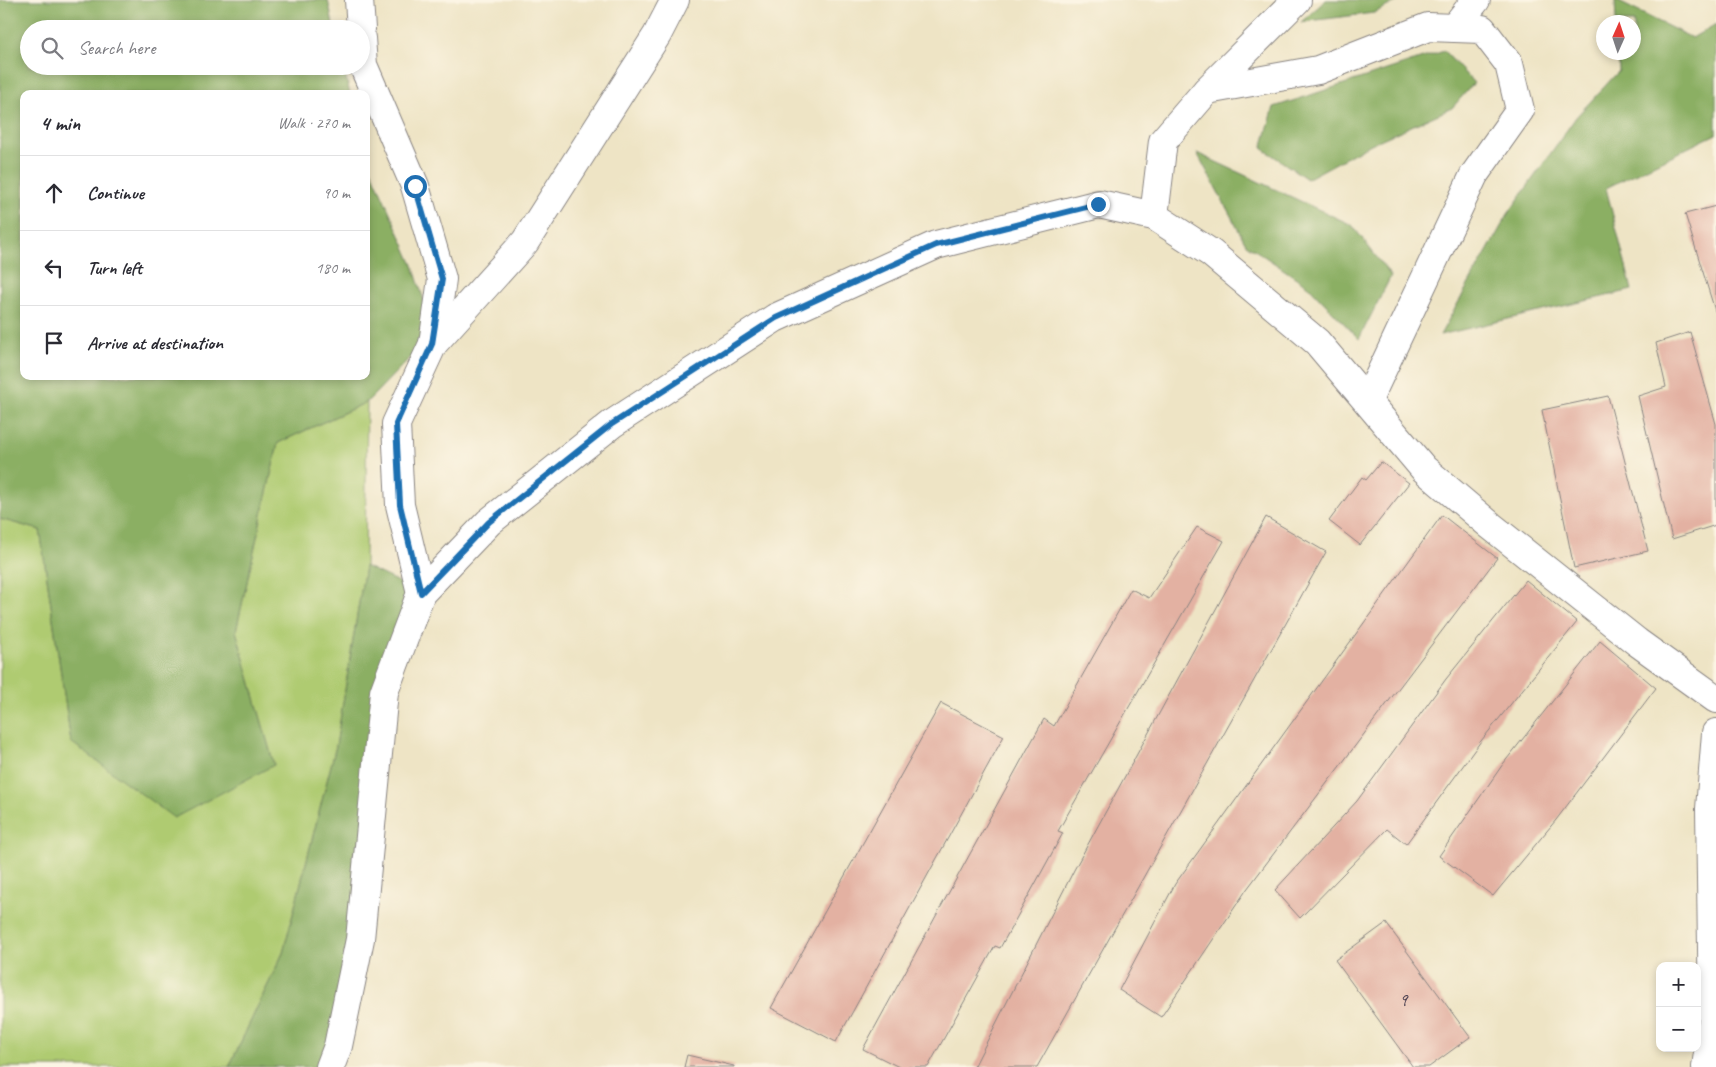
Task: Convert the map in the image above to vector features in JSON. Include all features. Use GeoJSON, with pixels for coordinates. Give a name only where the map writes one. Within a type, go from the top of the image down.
{"type":"FeatureCollection","features":[{"type":"Feature","properties":{"kind":"street"},"geometry":{"type":"LineString","coordinates":[[359,0],[360,20]]}},
{"type":"Feature","properties":{"kind":"street"},"geometry":{"type":"LineString","coordinates":[[432,344],[525,242],[658,35],[675,0]]}},
{"type":"Feature","properties":{"kind":"street"},"geometry":{"type":"LineString","coordinates":[[1154,216],[1163,141],[1206,90],[1297,0]]}},
{"type":"Feature","properties":{"kind":"street"},"geometry":{"type":"LineString","coordinates":[[1454,28],[1476,0]]}},
{"type":"Feature","properties":{"kind":"street"},"geometry":{"type":"LineString","coordinates":[[1206,90],[1318,70],[1428,27],[1482,29],[1509,64],[1520,110],[1474,175],[1368,400]]}},
{"type":"Feature","properties":{"kind":"street"},"geometry":{"type":"LineString","coordinates":[[367,75],[415,186],[442,279],[432,344],[396,424],[400,505],[421,593]]}},
{"type":"Feature","properties":{"kind":"street"},"geometry":{"type":"LineString","coordinates":[[330,1067],[338,1046],[360,939],[384,692],[421,593],[489,522],[612,424],[776,318],[936,245],[1098,204],[1154,216],[1211,253],[1317,342],[1368,400],[1424,469],[1490,526],[1637,642],[1716,699]]}},
{"type":"Feature","properties":{"kind":"street"},"geometry":{"type":"LineString","coordinates":[[1706,1067],[1714,1018],[1710,809],[1716,733]]}},
{"type":"Feature","properties":{"kind":"green space"},"geometry":{"type":"Polygon","coordinates":[[[0,0],[328,0],[332,20],[20,20],[20,75],[345,75],[349,90],[20,90],[20,380],[370,380],[370,167],[413,265],[434,333],[367,402],[278,443],[236,631],[274,765],[174,818],[71,742],[40,530],[0,519],[0,0]]]}},
{"type":"Feature","properties":{"kind":"green space"},"geometry":{"type":"Polygon","coordinates":[[[1326,0],[1400,0],[1374,13],[1301,22],[1326,0]]]}},
{"type":"Feature","properties":{"kind":"green space"},"geometry":{"type":"Polygon","coordinates":[[[1615,0],[1692,38],[1716,24],[1716,134],[1606,188],[1632,290],[1440,335],[1508,214],[1576,117],[1619,71],[1618,60],[1641,60],[1641,15],[1616,15],[1615,0]]]}},
{"type":"Feature","properties":{"kind":"green space"},"geometry":{"type":"Polygon","coordinates":[[[1444,51],[1474,83],[1452,108],[1371,144],[1307,179],[1262,148],[1274,107],[1444,51]]]}},
{"type":"Feature","properties":{"kind":"green space"},"geometry":{"type":"Polygon","coordinates":[[[1197,153],[1352,225],[1391,276],[1359,339],[1308,286],[1246,244],[1197,153]]]}},
{"type":"Feature","properties":{"kind":"green space"},"geometry":{"type":"Polygon","coordinates":[[[367,402],[365,566],[336,746],[283,953],[229,1067],[0,1067],[0,519],[40,530],[71,742],[274,765],[236,631],[278,443],[367,402]]]}},
{"type":"Feature","properties":{"kind":"green space"},"geometry":{"type":"Polygon","coordinates":[[[365,566],[421,593],[384,692],[330,1067],[229,1067],[283,953],[336,746],[365,566]]]}},
{"type":"Feature","properties":{"kind":"building"},"geometry":{"type":"Polygon","coordinates":[[[1716,206],[1716,314],[1685,214],[1716,206]]]}},
{"type":"Feature","properties":{"kind":"building"},"geometry":{"type":"Polygon","coordinates":[[[1690,332],[1716,424],[1716,525],[1672,539],[1638,396],[1666,387],[1656,343],[1690,332]]]}},
{"type":"Feature","properties":{"kind":"building"},"geometry":{"type":"Polygon","coordinates":[[[1608,396],[1648,551],[1574,568],[1542,410],[1608,396]]]}},
{"type":"Feature","properties":{"kind":"building"},"geometry":{"type":"Polygon","coordinates":[[[1381,462],[1409,483],[1360,545],[1329,521],[1362,477],[1366,480],[1381,462]]]}},
{"type":"Feature","properties":{"kind":"building"},"geometry":{"type":"Polygon","coordinates":[[[1442,515],[1497,558],[1247,889],[1161,1017],[1119,990],[1175,884],[1442,515]]]}},
{"type":"Feature","properties":{"kind":"building"},"geometry":{"type":"Polygon","coordinates":[[[1266,517],[1326,552],[1037,1067],[974,1067],[1074,870],[1266,517]]]}},
{"type":"Feature","properties":{"kind":"building"},"geometry":{"type":"Polygon","coordinates":[[[1197,527],[1224,541],[1058,831],[1063,833],[1000,948],[995,946],[928,1067],[899,1067],[863,1049],[1044,719],[1054,726],[1131,589],[1149,598],[1197,527]]]}},
{"type":"Feature","properties":{"kind":"building"},"geometry":{"type":"Polygon","coordinates":[[[1526,580],[1577,622],[1481,741],[1406,844],[1387,829],[1300,918],[1275,890],[1357,801],[1446,679],[1526,580]]]}},
{"type":"Feature","properties":{"kind":"building"},"geometry":{"type":"Polygon","coordinates":[[[1600,641],[1656,688],[1556,820],[1493,896],[1439,856],[1503,764],[1600,641]]]}},
{"type":"Feature","properties":{"kind":"building"},"geometry":{"type":"Polygon","coordinates":[[[941,703],[1004,736],[836,1042],[771,1008],[941,703]]]}},
{"type":"Feature","properties":{"kind":"building"},"geometry":{"type":"Polygon","coordinates":[[[1386,923],[1470,1037],[1429,1067],[1413,1067],[1335,960],[1386,923]]]}},
{"type":"Feature","properties":{"kind":"building"},"geometry":{"type":"Polygon","coordinates":[[[687,1055],[734,1066],[734,1067],[684,1067],[687,1055]]]}},
{"type":"Feature","properties":{"kind":"route"},"geometry":{"type":"LineString","coordinates":[[415,186],[442,279],[432,344],[396,424],[400,505],[421,593],[489,522],[612,424],[776,318],[936,245],[1098,204]]}}]}
